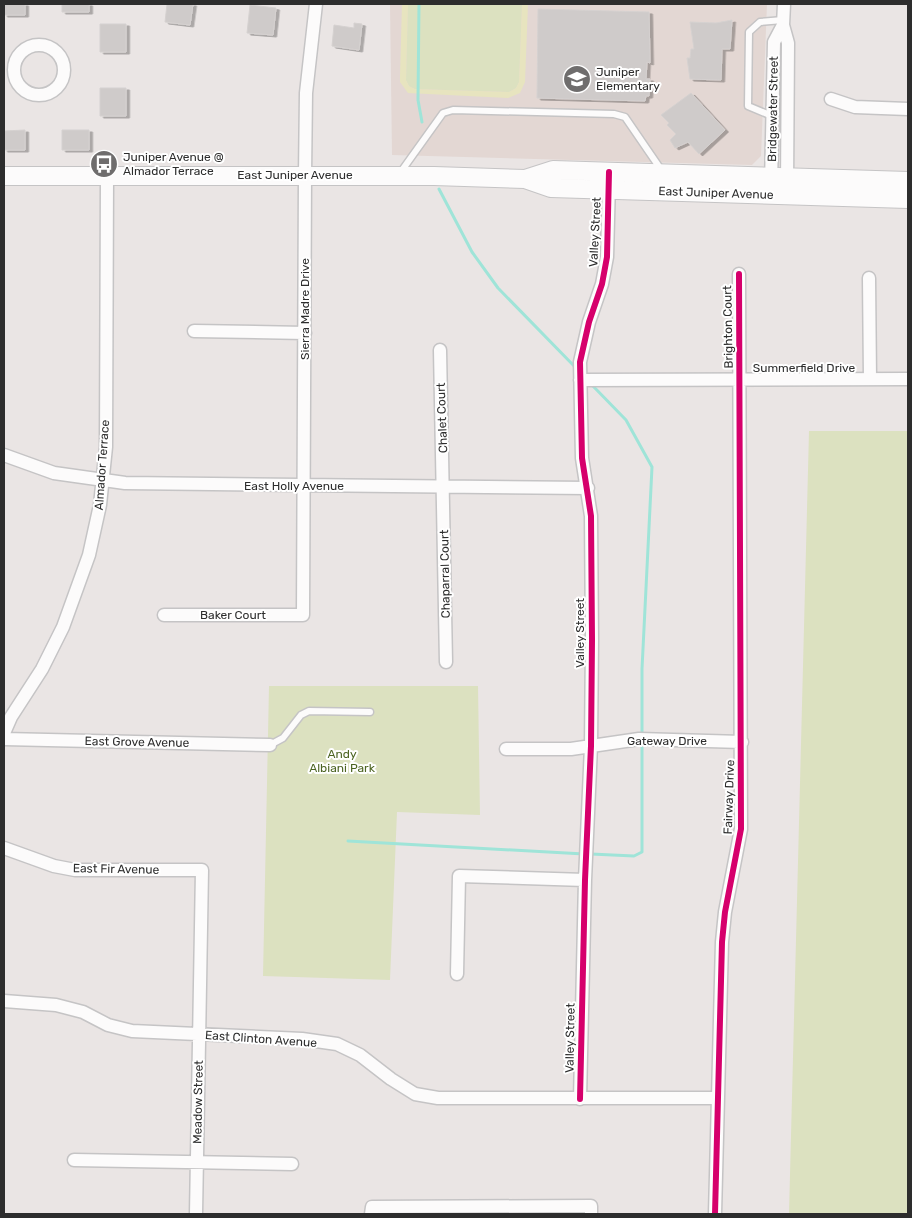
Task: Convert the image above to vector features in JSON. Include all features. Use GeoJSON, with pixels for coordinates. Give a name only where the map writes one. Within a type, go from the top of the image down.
{"type":"FeatureCollection","features":[{"type":"Feature","properties":{"kind":"street","name":"Sierra Madre Drive"},"geometry":{"type":"LineString","coordinates":[[303,615],[304,175],[306,93],[316,4]]}},
{"type":"Feature","properties":{"kind":"street","name":"Bridgewater Street"},"geometry":{"type":"LineString","coordinates":[[779,195],[788,43],[783,22],[784,4]]}},
{"type":"Feature","properties":{"kind":"street","name":"Bridgewater Street"},"geometry":{"type":"LineString","coordinates":[[779,177],[774,117],[774,42],[783,22]]}},
{"type":"Feature","properties":{"kind":"street"},"geometry":{"type":"LineString","coordinates":[[831,99],[855,107],[908,109]]}},
{"type":"Feature","properties":{"kind":"street","name":"East Juniper Avenue"},"geometry":{"type":"LineString","coordinates":[[526,179],[553,170],[908,181]]}},
{"type":"Feature","properties":{"kind":"street","name":"Valley Street"},"geometry":{"type":"LineString","coordinates":[[580,1099],[585,880],[591,746],[591,516],[582,458],[580,380],[584,345],[602,284],[607,257],[609,172]]}},
{"type":"Feature","properties":{"kind":"street","name":"East Juniper Avenue"},"geometry":{"type":"LineString","coordinates":[[4,176],[399,175],[526,179],[551,188],[908,199]]}},
{"type":"Feature","properties":{"kind":"street","name":"Almador Terrace"},"geometry":{"type":"LineString","coordinates":[[4,733],[11,717],[42,669],[63,627],[77,592],[95,530],[106,447],[107,176]]}},
{"type":"Feature","properties":{"kind":"street","name":"Brighton Court"},"geometry":{"type":"LineString","coordinates":[[739,274],[740,379]]}},
{"type":"Feature","properties":{"kind":"street"},"geometry":{"type":"LineString","coordinates":[[869,278],[870,379]]}},
{"type":"Feature","properties":{"kind":"street"},"geometry":{"type":"LineString","coordinates":[[194,331],[305,333]]}},
{"type":"Feature","properties":{"kind":"street","name":"Chalet Court"},"geometry":{"type":"LineString","coordinates":[[440,350],[444,486]]}},
{"type":"Feature","properties":{"kind":"street","name":"Fairway Drive"},"geometry":{"type":"LineString","coordinates":[[716,1214],[722,942],[725,912],[741,829],[740,379]]}},
{"type":"Feature","properties":{"kind":"street","name":"Summerfield Drive"},"geometry":{"type":"LineString","coordinates":[[580,380],[908,379]]}},
{"type":"Feature","properties":{"kind":"street","name":"East Holly Avenue"},"geometry":{"type":"LineString","coordinates":[[4,455],[54,473],[103,481],[304,486],[588,488]]}},
{"type":"Feature","properties":{"kind":"street","name":"Chaparral Court"},"geometry":{"type":"LineString","coordinates":[[444,486],[446,662]]}},
{"type":"Feature","properties":{"kind":"street","name":"Baker Court"},"geometry":{"type":"LineString","coordinates":[[164,614],[303,615]]}},
{"type":"Feature","properties":{"kind":"street","name":"East Grove Avenue"},"geometry":{"type":"LineString","coordinates":[[4,739],[270,745]]}},
{"type":"Feature","properties":{"kind":"street","name":"Gateway Drive"},"geometry":{"type":"LineString","coordinates":[[506,750],[544,750],[639,740],[742,742]]}},
{"type":"Feature","properties":{"kind":"street","name":"East Fir Avenue"},"geometry":{"type":"LineString","coordinates":[[4,848],[54,866],[75,870],[202,870]]}},
{"type":"Feature","properties":{"kind":"street","name":"Meadow Street"},"geometry":{"type":"LineString","coordinates":[[196,1214],[202,870]]}},
{"type":"Feature","properties":{"kind":"street"},"geometry":{"type":"LineString","coordinates":[[457,974],[459,876],[585,880]]}},
{"type":"Feature","properties":{"kind":"street","name":"East Clinton Avenue"},"geometry":{"type":"LineString","coordinates":[[4,1000],[56,1005],[83,1012],[108,1025],[132,1030],[302,1039],[337,1044],[360,1055],[391,1080],[415,1094],[438,1098],[718,1098]]}},
{"type":"Feature","properties":{"kind":"street"},"geometry":{"type":"LineString","coordinates":[[74,1160],[292,1164]]}},
{"type":"Feature","properties":{"kind":"street"},"geometry":{"type":"LineString","coordinates":[[371,1214],[372,1207],[591,1206],[591,1214]]}},
{"type":"Feature","properties":{"kind":"lane"},"geometry":{"type":"LineString","coordinates":[[774,117],[748,106],[749,32],[760,22],[783,22]]}},
{"type":"Feature","properties":{"kind":"lane"},"geometry":{"type":"LineString","coordinates":[[399,175],[443,113],[453,110],[614,114],[625,117],[664,174]]}},
{"type":"Feature","properties":{"kind":"lane"},"geometry":{"type":"LineString","coordinates":[[270,745],[283,738],[297,718],[309,711],[370,712]]}},
{"type":"Feature","properties":{"kind":"shaded area","name":"Juniper Elementary"},"geometry":{"type":"Polygon","coordinates":[[[390,4],[767,4],[761,156],[752,165],[392,155],[390,4]]]}},
{"type":"Feature","properties":{"kind":"shaded area"},"geometry":{"type":"Polygon","coordinates":[[[402,4],[408,4],[406,80],[409,86],[415,89],[509,92],[516,88],[519,82],[522,4],[528,4],[525,82],[520,93],[508,98],[408,93],[400,82],[402,4]]]}},
{"type":"Feature","properties":{"kind":"green space"},"geometry":{"type":"Polygon","coordinates":[[[408,4],[522,4],[519,82],[516,88],[509,92],[415,89],[409,86],[406,80],[408,4]]]}},
{"type":"Feature","properties":{"kind":"green space"},"geometry":{"type":"Polygon","coordinates":[[[809,431],[908,431],[908,1214],[789,1214],[809,431]]]}},
{"type":"Feature","properties":{"kind":"green space","name":"Andy Albiani Park"},"geometry":{"type":"Polygon","coordinates":[[[269,686],[478,686],[480,815],[397,812],[390,980],[263,976],[269,686]]]}},
{"type":"Feature","properties":{"kind":"building"},"geometry":{"type":"Polygon","coordinates":[[[4,4],[25,4],[25,15],[4,15],[4,4]]]}},
{"type":"Feature","properties":{"kind":"building"},"geometry":{"type":"Polygon","coordinates":[[[62,4],[89,4],[89,12],[62,12],[62,4]]]}},
{"type":"Feature","properties":{"kind":"building"},"geometry":{"type":"Polygon","coordinates":[[[167,4],[193,4],[190,25],[165,22],[167,4]]]}},
{"type":"Feature","properties":{"kind":"building"},"geometry":{"type":"Polygon","coordinates":[[[250,5],[276,8],[273,35],[247,33],[250,5]]]}},
{"type":"Feature","properties":{"kind":"building"},"geometry":{"type":"Polygon","coordinates":[[[538,9],[649,12],[650,63],[647,62],[646,79],[650,79],[649,96],[646,96],[645,101],[537,98],[538,9]]]}},
{"type":"Feature","properties":{"kind":"building"},"geometry":{"type":"Polygon","coordinates":[[[732,20],[730,49],[722,49],[721,80],[690,79],[687,58],[690,58],[691,49],[694,49],[690,22],[716,23],[732,20]]]}},
{"type":"Feature","properties":{"kind":"building"},"geometry":{"type":"Polygon","coordinates":[[[354,23],[362,24],[359,50],[332,46],[334,25],[354,28],[354,23]]]}},
{"type":"Feature","properties":{"kind":"building"},"geometry":{"type":"Polygon","coordinates":[[[100,24],[126,24],[126,52],[100,52],[100,24]]]}},
{"type":"Feature","properties":{"kind":"building"},"geometry":{"type":"Polygon","coordinates":[[[100,88],[126,88],[126,116],[100,116],[100,88]]]}},
{"type":"Feature","properties":{"kind":"building"},"geometry":{"type":"Polygon","coordinates":[[[691,93],[725,130],[699,154],[688,142],[675,148],[670,140],[676,134],[661,115],[691,93]]]}},
{"type":"Feature","properties":{"kind":"building"},"geometry":{"type":"Polygon","coordinates":[[[25,130],[25,150],[4,150],[4,131],[25,130]]]}},
{"type":"Feature","properties":{"kind":"building"},"geometry":{"type":"Polygon","coordinates":[[[62,130],[89,130],[89,150],[62,150],[62,130]]]}},
{"type":"Feature","properties":{"kind":"waterway"},"geometry":{"type":"LineString","coordinates":[[419,4],[418,100],[422,122]]}},
{"type":"Feature","properties":{"kind":"waterway"},"geometry":{"type":"LineString","coordinates":[[439,189],[472,252],[498,288],[577,369]]}},
{"type":"Feature","properties":{"kind":"waterway"},"geometry":{"type":"LineString","coordinates":[[591,384],[626,420],[652,467],[642,669],[642,737]]}},
{"type":"Feature","properties":{"kind":"waterway"},"geometry":{"type":"LineString","coordinates":[[591,854],[634,856],[642,852],[642,743]]}},
{"type":"Feature","properties":{"kind":"waterway"},"geometry":{"type":"LineString","coordinates":[[348,841],[584,854]]}},
{"type":"Feature","properties":{"kind":"cycle path"},"geometry":{"type":"LineString","coordinates":[[580,1099],[585,880],[591,746],[592,640],[591,516],[582,458],[580,362],[589,322],[602,284],[607,257],[609,172]]}},
{"type":"Feature","properties":{"kind":"cycle path"},"geometry":{"type":"LineString","coordinates":[[715,1214],[722,942],[725,912],[741,829],[739,274]]}},
{"type":"Feature","properties":{"kind":"place","name":"Juniper Elementary"},"geometry":{"type":"Point","coordinates":[577,79]}},
{"type":"Feature","properties":{"kind":"place","name":"Juniper Avenue @ Almador Terrace"},"geometry":{"type":"Point","coordinates":[104,164]}}]}
